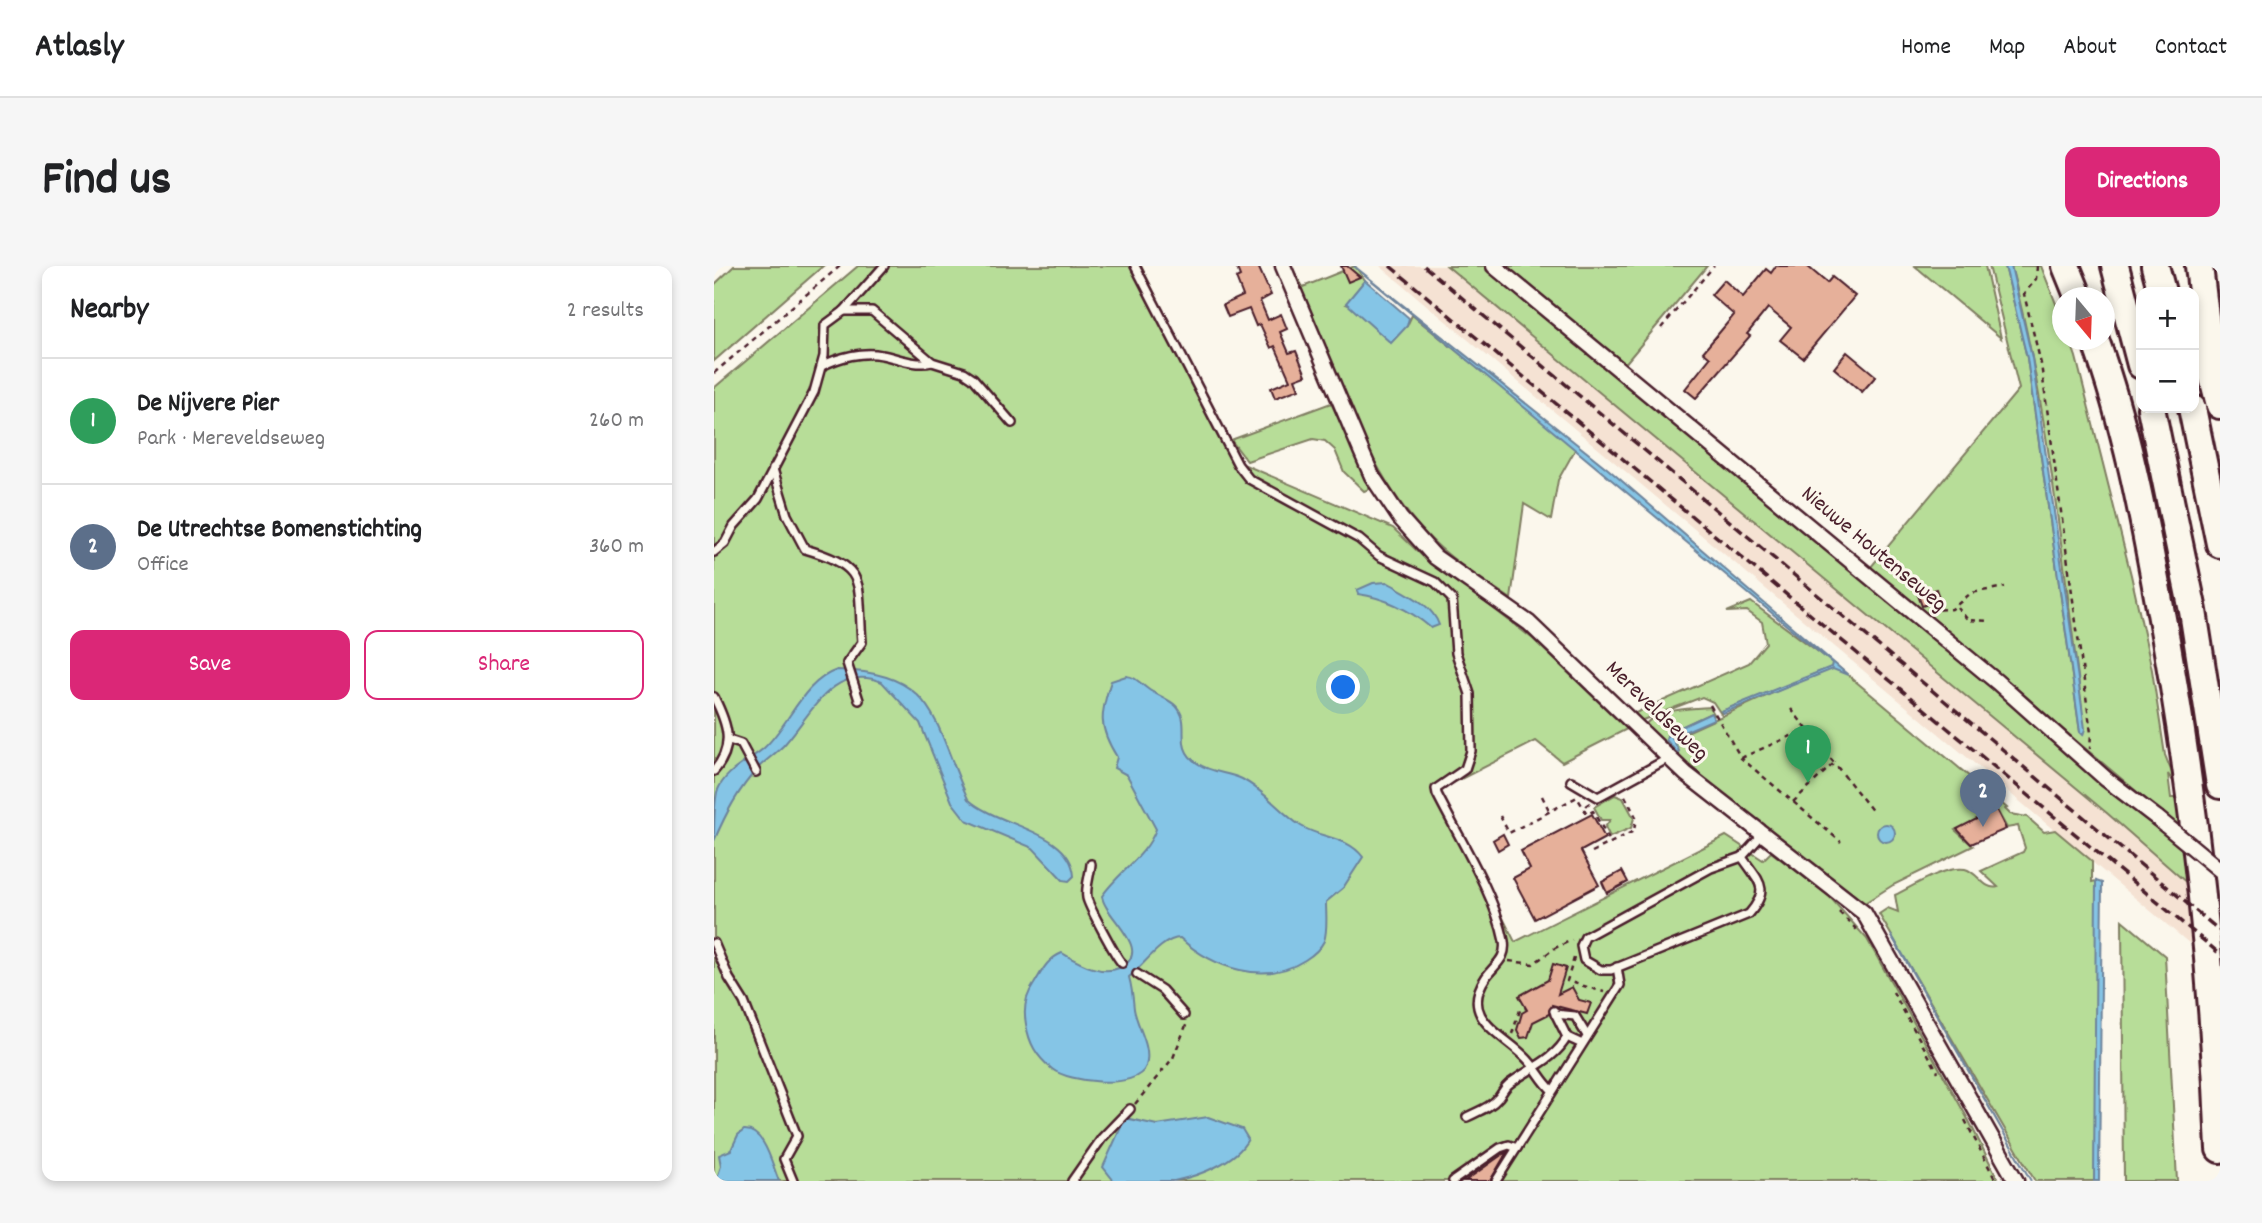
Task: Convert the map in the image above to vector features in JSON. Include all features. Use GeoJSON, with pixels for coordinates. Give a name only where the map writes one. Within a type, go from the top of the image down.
{"type":"FeatureCollection","features":[{"type":"Feature","properties":{"kind":"highway"},"geometry":{"type":"LineString","coordinates":[[2066,266],[2075,287]]}},
{"type":"Feature","properties":{"kind":"highway"},"geometry":{"type":"LineString","coordinates":[[2115,266],[2137,350]]}},
{"type":"Feature","properties":{"kind":"highway"},"geometry":{"type":"LineString","coordinates":[[2155,266],[2161,287]]}},
{"type":"Feature","properties":{"kind":"highway"},"geometry":{"type":"LineString","coordinates":[[2180,266],[2186,287]]}},
{"type":"Feature","properties":{"kind":"highway"},"geometry":{"type":"LineString","coordinates":[[2199,266],[2211,367]]}},
{"type":"Feature","properties":{"kind":"highway"},"geometry":{"type":"LineString","coordinates":[[2199,328],[2220,405]]}},
{"type":"Feature","properties":{"kind":"highway"},"geometry":{"type":"LineString","coordinates":[[2098,350],[2134,467],[2185,756],[2209,974],[2220,1149]]}},
{"type":"Feature","properties":{"kind":"highway"},"geometry":{"type":"LineString","coordinates":[[2152,413],[2193,611],[2220,785]]}},
{"type":"Feature","properties":{"kind":"highway"},"geometry":{"type":"LineString","coordinates":[[2193,413],[2220,544]]}},
{"type":"Feature","properties":{"kind":"street","name":"Mereveldseweg"},"geometry":{"type":"LineString","coordinates":[[1283,266],[1372,476],[1401,518],[1435,557],[1529,623],[1669,758],[1761,836],[1850,901],[1873,926],[2017,1181]]}},
{"type":"Feature","properties":{"kind":"street","name":"Nieuwe Houtenseweg"},"geometry":{"type":"LineString","coordinates":[[1494,266],[2220,870]]}},
{"type":"Feature","properties":{"kind":"lane"},"geometry":{"type":"LineString","coordinates":[[714,552],[725,543],[734,526],[758,499],[814,392],[822,366],[825,325],[844,311],[884,266]]}},
{"type":"Feature","properties":{"kind":"lane"},"geometry":{"type":"LineString","coordinates":[[1135,266],[1188,372],[1238,465],[1249,480],[1359,539],[1379,556],[1435,582],[1452,599],[1455,646],[1470,694],[1471,751],[1465,769],[1436,789],[1475,867],[1504,943],[1502,960],[1479,988],[1477,1004],[1485,1023],[1533,1067],[1538,1077],[1552,1090]]}},
{"type":"Feature","properties":{"kind":"lane"},"geometry":{"type":"LineString","coordinates":[[844,311],[872,311],[932,362]]}},
{"type":"Feature","properties":{"kind":"lane"},"geometry":{"type":"LineString","coordinates":[[822,366],[844,358],[865,355],[884,355],[902,361],[932,362],[964,372],[973,378],[1012,423]]}},
{"type":"Feature","properties":{"kind":"lane"},"geometry":{"type":"LineString","coordinates":[[772,468],[787,515],[806,549],[840,559],[857,577],[862,642],[847,663],[859,700]]}},
{"type":"Feature","properties":{"kind":"lane"},"geometry":{"type":"LineString","coordinates":[[714,697],[724,718],[729,740],[724,758],[714,771]]}},
{"type":"Feature","properties":{"kind":"lane"},"geometry":{"type":"LineString","coordinates":[[729,740],[741,744],[756,772]]}},
{"type":"Feature","properties":{"kind":"lane"},"geometry":{"type":"LineString","coordinates":[[1571,781],[1594,796],[1669,758]]}},
{"type":"Feature","properties":{"kind":"lane"},"geometry":{"type":"LineString","coordinates":[[1742,857],[1762,886],[1762,899],[1749,914],[1617,967],[1601,970],[1584,960],[1581,946],[1585,937],[1710,868],[1742,857],[1761,836]]}},
{"type":"Feature","properties":{"kind":"lane"},"geometry":{"type":"LineString","coordinates":[[1091,864],[1087,890],[1090,907],[1109,939],[1115,956],[1122,963]]}},
{"type":"Feature","properties":{"kind":"lane"},"geometry":{"type":"LineString","coordinates":[[714,943],[729,978],[744,1002],[797,1136],[784,1159],[793,1181]]}},
{"type":"Feature","properties":{"kind":"lane"},"geometry":{"type":"LineString","coordinates":[[1496,1181],[1612,995],[1621,978],[1617,967]]}},
{"type":"Feature","properties":{"kind":"lane"},"geometry":{"type":"LineString","coordinates":[[1137,974],[1162,990],[1184,1016]]}},
{"type":"Feature","properties":{"kind":"lane"},"geometry":{"type":"LineString","coordinates":[[1580,1043],[1567,1037],[1554,1013],[1575,1016],[1586,1034]]}},
{"type":"Feature","properties":{"kind":"lane"},"geometry":{"type":"LineString","coordinates":[[1467,1117],[1488,1107],[1504,1088],[1528,1075],[1533,1067],[1550,1057],[1567,1037]]}},
{"type":"Feature","properties":{"kind":"lane"},"geometry":{"type":"LineString","coordinates":[[1072,1181],[1102,1138],[1130,1109]]}},
{"type":"Feature","properties":{"kind":"lane"},"geometry":{"type":"LineString","coordinates":[[1453,1181],[1500,1148],[1509,1145],[1517,1148]]}},
{"type":"Feature","properties":{"kind":"path"},"geometry":{"type":"LineString","coordinates":[[714,373],[840,266]]}},
{"type":"Feature","properties":{"kind":"path"},"geometry":{"type":"LineString","coordinates":[[1661,328],[1714,266]]}},
{"type":"Feature","properties":{"kind":"path"},"geometry":{"type":"LineString","coordinates":[[2037,266],[2036,279],[2024,294],[2040,364],[2091,733],[2087,762]]}},
{"type":"Feature","properties":{"kind":"path"},"geometry":{"type":"LineString","coordinates":[[1917,616],[1926,610],[1957,607],[1971,593],[2006,587]]}},
{"type":"Feature","properties":{"kind":"path"},"geometry":{"type":"LineString","coordinates":[[1957,607],[1968,620],[1989,621]]}},
{"type":"Feature","properties":{"kind":"path"},"geometry":{"type":"LineString","coordinates":[[1710,705],[1741,758],[1841,842]]}},
{"type":"Feature","properties":{"kind":"path"},"geometry":{"type":"LineString","coordinates":[[1791,709],[1874,813]]}},
{"type":"Feature","properties":{"kind":"path"},"geometry":{"type":"LineString","coordinates":[[1741,758],[1807,729]]}},
{"type":"Feature","properties":{"kind":"path"},"geometry":{"type":"LineString","coordinates":[[1793,802],[1834,763]]}},
{"type":"Feature","properties":{"kind":"path"},"geometry":{"type":"LineString","coordinates":[[1542,796],[1550,812]]}},
{"type":"Feature","properties":{"kind":"path"},"geometry":{"type":"LineString","coordinates":[[1583,807],[1594,796]]}},
{"type":"Feature","properties":{"kind":"path"},"geometry":{"type":"LineString","coordinates":[[1500,816],[1509,833],[1577,797],[1587,814],[1594,811],[1611,843]]}},
{"type":"Feature","properties":{"kind":"path"},"geometry":{"type":"LineString","coordinates":[[1592,852],[1634,831],[1636,824],[1626,797]]}},
{"type":"Feature","properties":{"kind":"path"},"geometry":{"type":"LineString","coordinates":[[1838,910],[1861,935]]}},
{"type":"Feature","properties":{"kind":"path"},"geometry":{"type":"LineString","coordinates":[[1502,960],[1533,964],[1555,948],[1585,937]]}},
{"type":"Feature","properties":{"kind":"path"},"geometry":{"type":"LineString","coordinates":[[1565,988],[1581,946]]}},
{"type":"Feature","properties":{"kind":"path"},"geometry":{"type":"LineString","coordinates":[[1567,981],[1612,995]]}},
{"type":"Feature","properties":{"kind":"path"},"geometry":{"type":"LineString","coordinates":[[1890,985],[1940,1076]]}},
{"type":"Feature","properties":{"kind":"path"},"geometry":{"type":"LineString","coordinates":[[1512,1033],[1520,1010],[1526,1008]]}},
{"type":"Feature","properties":{"kind":"path"},"geometry":{"type":"LineString","coordinates":[[1130,1109],[1145,1095],[1173,1058],[1188,1025],[1184,1016]]}},
{"type":"Feature","properties":{"kind":"path"},"geometry":{"type":"LineString","coordinates":[[1964,1119],[1996,1181]]}},
{"type":"Feature","properties":{"kind":"shaded area"},"geometry":{"type":"Polygon","coordinates":[[[1380,266],[1447,266],[2108,814],[2220,909],[2220,969],[1380,266]]]}},
{"type":"Feature","properties":{"kind":"green space"},"geometry":{"type":"Polygon","coordinates":[[[734,266],[823,266],[714,361],[714,285],[734,266]]]}},
{"type":"Feature","properties":{"kind":"green space"},"geometry":{"type":"Polygon","coordinates":[[[858,266],[1141,266],[1238,462],[1393,528],[1433,566],[1433,562],[1533,639],[1627,729],[1562,762],[1536,741],[1439,790],[1515,942],[1726,836],[1763,860],[1771,852],[1829,896],[1867,939],[1969,1121],[1999,1181],[714,1181],[714,388],[858,266]]]}},
{"type":"Feature","properties":{"kind":"green space"},"geometry":{"type":"Polygon","coordinates":[[[1291,266],[1303,287],[1355,266],[1365,280],[1346,304],[1407,326],[1412,315],[1576,448],[1558,480],[1551,520],[1524,504],[1511,599],[1467,569],[1426,534],[1384,477],[1348,407],[1291,266]]]}},
{"type":"Feature","properties":{"kind":"green space"},"geometry":{"type":"Polygon","coordinates":[[[1447,266],[1488,266],[1848,564],[1876,592],[1883,593],[2148,816],[2149,821],[2182,845],[2188,884],[2108,814],[1447,266]]]}},
{"type":"Feature","properties":{"kind":"green space"},"geometry":{"type":"Polygon","coordinates":[[[1503,266],[1707,266],[1624,365],[1503,266]]]}},
{"type":"Feature","properties":{"kind":"green space"},"geometry":{"type":"Polygon","coordinates":[[[1915,266],[1985,266],[2001,338],[1915,266]]]}},
{"type":"Feature","properties":{"kind":"green space"},"geometry":{"type":"Polygon","coordinates":[[[1989,266],[2005,266],[2027,358],[2080,732],[2082,707],[2045,430],[2011,266],[2041,266],[2052,294],[2052,350],[2074,350],[2076,357],[2152,670],[2165,755],[2174,778],[2173,781],[2168,774],[2171,798],[2178,798],[2179,827],[1870,568],[2019,389],[1989,266]]]}},
{"type":"Feature","properties":{"kind":"green space"},"geometry":{"type":"Polygon","coordinates":[[[1331,403],[1372,488],[1364,491],[1344,472],[1335,450],[1325,441],[1313,439],[1247,461],[1231,440],[1331,403]]]}},
{"type":"Feature","properties":{"kind":"green space"},"geometry":{"type":"Polygon","coordinates":[[[1751,602],[1836,665],[2007,808],[2005,809],[2010,814],[2027,817],[2044,832],[2055,830],[2092,861],[2092,882],[2096,881],[2096,1181],[2035,1181],[1879,914],[1888,908],[1898,912],[1895,895],[1947,871],[1965,869],[1985,884],[1998,887],[1981,871],[2023,852],[2025,848],[2018,826],[2007,828],[1998,812],[1955,830],[1973,846],[1893,885],[1863,904],[1752,824],[1644,727],[1656,716],[1664,713],[1710,707],[1715,716],[1711,713],[1668,733],[1667,741],[1815,674],[1722,711],[1721,714],[1713,702],[1702,697],[1640,721],[1633,714],[1749,663],[1766,643],[1762,622],[1747,611],[1727,612],[1751,602]]]}},
{"type":"Feature","properties":{"kind":"green space"},"geometry":{"type":"Polygon","coordinates":[[[1615,795],[1623,798],[1634,818],[1631,828],[1610,837],[1605,827],[1610,820],[1601,820],[1594,807],[1615,795]]]}},
{"type":"Feature","properties":{"kind":"green space"},"geometry":{"type":"Polygon","coordinates":[[[2122,920],[2165,956],[2177,1181],[2124,1181],[2122,920]]]}},
{"type":"Feature","properties":{"kind":"water"},"geometry":{"type":"Polygon","coordinates":[[[1354,266],[1608,469],[1848,675],[1833,669],[1723,713],[1721,711],[1831,667],[1832,663],[1354,266]]]}},
{"type":"Feature","properties":{"kind":"water"},"geometry":{"type":"Polygon","coordinates":[[[2005,266],[2011,266],[2032,358],[2085,729],[2083,735],[2080,732],[2027,358],[2005,266]]]}},
{"type":"Feature","properties":{"kind":"water"},"geometry":{"type":"Polygon","coordinates":[[[1365,280],[1409,318],[1407,326],[1391,343],[1346,303],[1365,280]]]}},
{"type":"Feature","properties":{"kind":"water"},"geometry":{"type":"Polygon","coordinates":[[[1387,582],[1424,605],[1439,625],[1431,628],[1397,605],[1358,594],[1357,590],[1373,583],[1387,582]]]}},
{"type":"Feature","properties":{"kind":"water"},"geometry":{"type":"Polygon","coordinates":[[[837,670],[870,673],[896,680],[914,692],[928,707],[938,726],[968,799],[1060,848],[1070,861],[1074,876],[1069,881],[1063,880],[1033,848],[966,820],[952,802],[920,723],[882,682],[864,678],[849,679],[824,696],[783,746],[759,767],[745,784],[714,841],[717,792],[725,778],[764,748],[814,684],[837,670]]]}},
{"type":"Feature","properties":{"kind":"water"},"geometry":{"type":"Polygon","coordinates":[[[1126,676],[1176,706],[1183,720],[1186,749],[1197,763],[1242,779],[1258,789],[1301,826],[1350,845],[1363,857],[1343,888],[1326,902],[1326,932],[1322,944],[1311,956],[1289,968],[1273,972],[1240,970],[1208,958],[1180,938],[1160,947],[1129,977],[1134,1009],[1147,1052],[1146,1066],[1140,1074],[1130,1079],[1102,1082],[1072,1078],[1060,1074],[1046,1064],[1031,1043],[1025,1008],[1027,998],[1040,975],[1049,962],[1062,953],[1089,967],[1112,970],[1129,961],[1132,953],[1130,943],[1102,896],[1146,848],[1156,829],[1127,775],[1114,768],[1117,757],[1104,728],[1103,712],[1111,681],[1126,676]]]}},
{"type":"Feature","properties":{"kind":"water"},"geometry":{"type":"Polygon","coordinates":[[[1711,713],[1714,719],[1672,737],[1679,751],[1677,753],[1666,740],[1668,733],[1711,713]]]}},
{"type":"Feature","properties":{"kind":"water"},"geometry":{"type":"Polygon","coordinates":[[[1886,824],[1892,827],[1895,833],[1892,839],[1886,842],[1880,839],[1877,833],[1880,827],[1886,824]]]}},
{"type":"Feature","properties":{"kind":"water"},"geometry":{"type":"Polygon","coordinates":[[[2096,881],[2102,883],[2099,1181],[2094,1181],[2096,881]]]}},
{"type":"Feature","properties":{"kind":"water"},"geometry":{"type":"Polygon","coordinates":[[[1891,935],[1894,939],[2031,1181],[1891,935]]]}},
{"type":"Feature","properties":{"kind":"water"},"geometry":{"type":"Polygon","coordinates":[[[1208,1117],[1242,1129],[1248,1139],[1235,1155],[1216,1167],[1174,1181],[1114,1181],[1103,1167],[1125,1118],[1157,1125],[1208,1117]]]}},
{"type":"Feature","properties":{"kind":"water"},"geometry":{"type":"Polygon","coordinates":[[[744,1130],[751,1131],[762,1141],[779,1181],[716,1181],[721,1166],[719,1155],[731,1150],[738,1135],[744,1130]]]}},
{"type":"Feature","properties":{"kind":"building"},"geometry":{"type":"Polygon","coordinates":[[[1236,266],[1258,266],[1271,295],[1260,301],[1268,320],[1281,314],[1287,329],[1280,332],[1289,353],[1296,351],[1306,375],[1295,379],[1299,389],[1275,398],[1271,388],[1290,380],[1275,346],[1271,348],[1260,324],[1256,326],[1249,309],[1228,317],[1223,305],[1243,296],[1236,278],[1240,276],[1236,266]]]}},
{"type":"Feature","properties":{"kind":"building"},"geometry":{"type":"Polygon","coordinates":[[[1341,266],[1347,266],[1360,277],[1348,282],[1341,266]]]}},
{"type":"Feature","properties":{"kind":"building"},"geometry":{"type":"Polygon","coordinates":[[[1776,266],[1807,266],[1827,283],[1832,277],[1855,296],[1803,358],[1780,340],[1791,327],[1768,308],[1747,334],[1750,336],[1696,398],[1685,389],[1710,358],[1703,352],[1734,315],[1711,295],[1724,280],[1743,297],[1766,269],[1771,273],[1776,266]]]}},
{"type":"Feature","properties":{"kind":"building"},"geometry":{"type":"Polygon","coordinates":[[[1847,352],[1876,376],[1862,392],[1834,368],[1847,352]]]}},
{"type":"Feature","properties":{"kind":"building"},"geometry":{"type":"Polygon","coordinates":[[[1936,589],[1940,600],[1922,606],[1918,595],[1936,589]]]}},
{"type":"Feature","properties":{"kind":"building"},"geometry":{"type":"Polygon","coordinates":[[[1996,809],[2006,829],[1971,844],[1957,829],[1996,809]]]}},
{"type":"Feature","properties":{"kind":"building"},"geometry":{"type":"Polygon","coordinates":[[[1592,814],[1605,838],[1581,851],[1599,885],[1535,919],[1513,878],[1530,869],[1521,851],[1592,814]]]}},
{"type":"Feature","properties":{"kind":"building"},"geometry":{"type":"Polygon","coordinates":[[[1503,834],[1508,844],[1498,850],[1493,840],[1503,834]]]}},
{"type":"Feature","properties":{"kind":"building"},"geometry":{"type":"Polygon","coordinates":[[[1622,871],[1628,882],[1607,893],[1602,882],[1622,871]]]}},
{"type":"Feature","properties":{"kind":"building"},"geometry":{"type":"Polygon","coordinates":[[[1553,964],[1566,968],[1558,994],[1572,987],[1579,1000],[1591,1003],[1587,1014],[1552,1005],[1549,1014],[1533,1022],[1528,1037],[1521,1038],[1517,1030],[1522,1013],[1527,1010],[1519,996],[1548,980],[1553,964]]]}},
{"type":"Feature","properties":{"kind":"building"},"geometry":{"type":"Polygon","coordinates":[[[1507,1152],[1490,1181],[1465,1181],[1503,1154],[1507,1152]]]}},
{"type":"Feature","properties":{"kind":"railway"},"geometry":{"type":"LineString","coordinates":[[1390,266],[2220,954]]}},
{"type":"Feature","properties":{"kind":"railway"},"geometry":{"type":"LineString","coordinates":[[1424,266],[2220,931]]}},
{"type":"Feature","properties":{"kind":"place","name":"De Nijvere Pier"},"geometry":{"type":"Point","coordinates":[1808,783]}},
{"type":"Feature","properties":{"kind":"place","name":"De Utrechtse Bomenstichting"},"geometry":{"type":"Point","coordinates":[1983,827]}}]}
